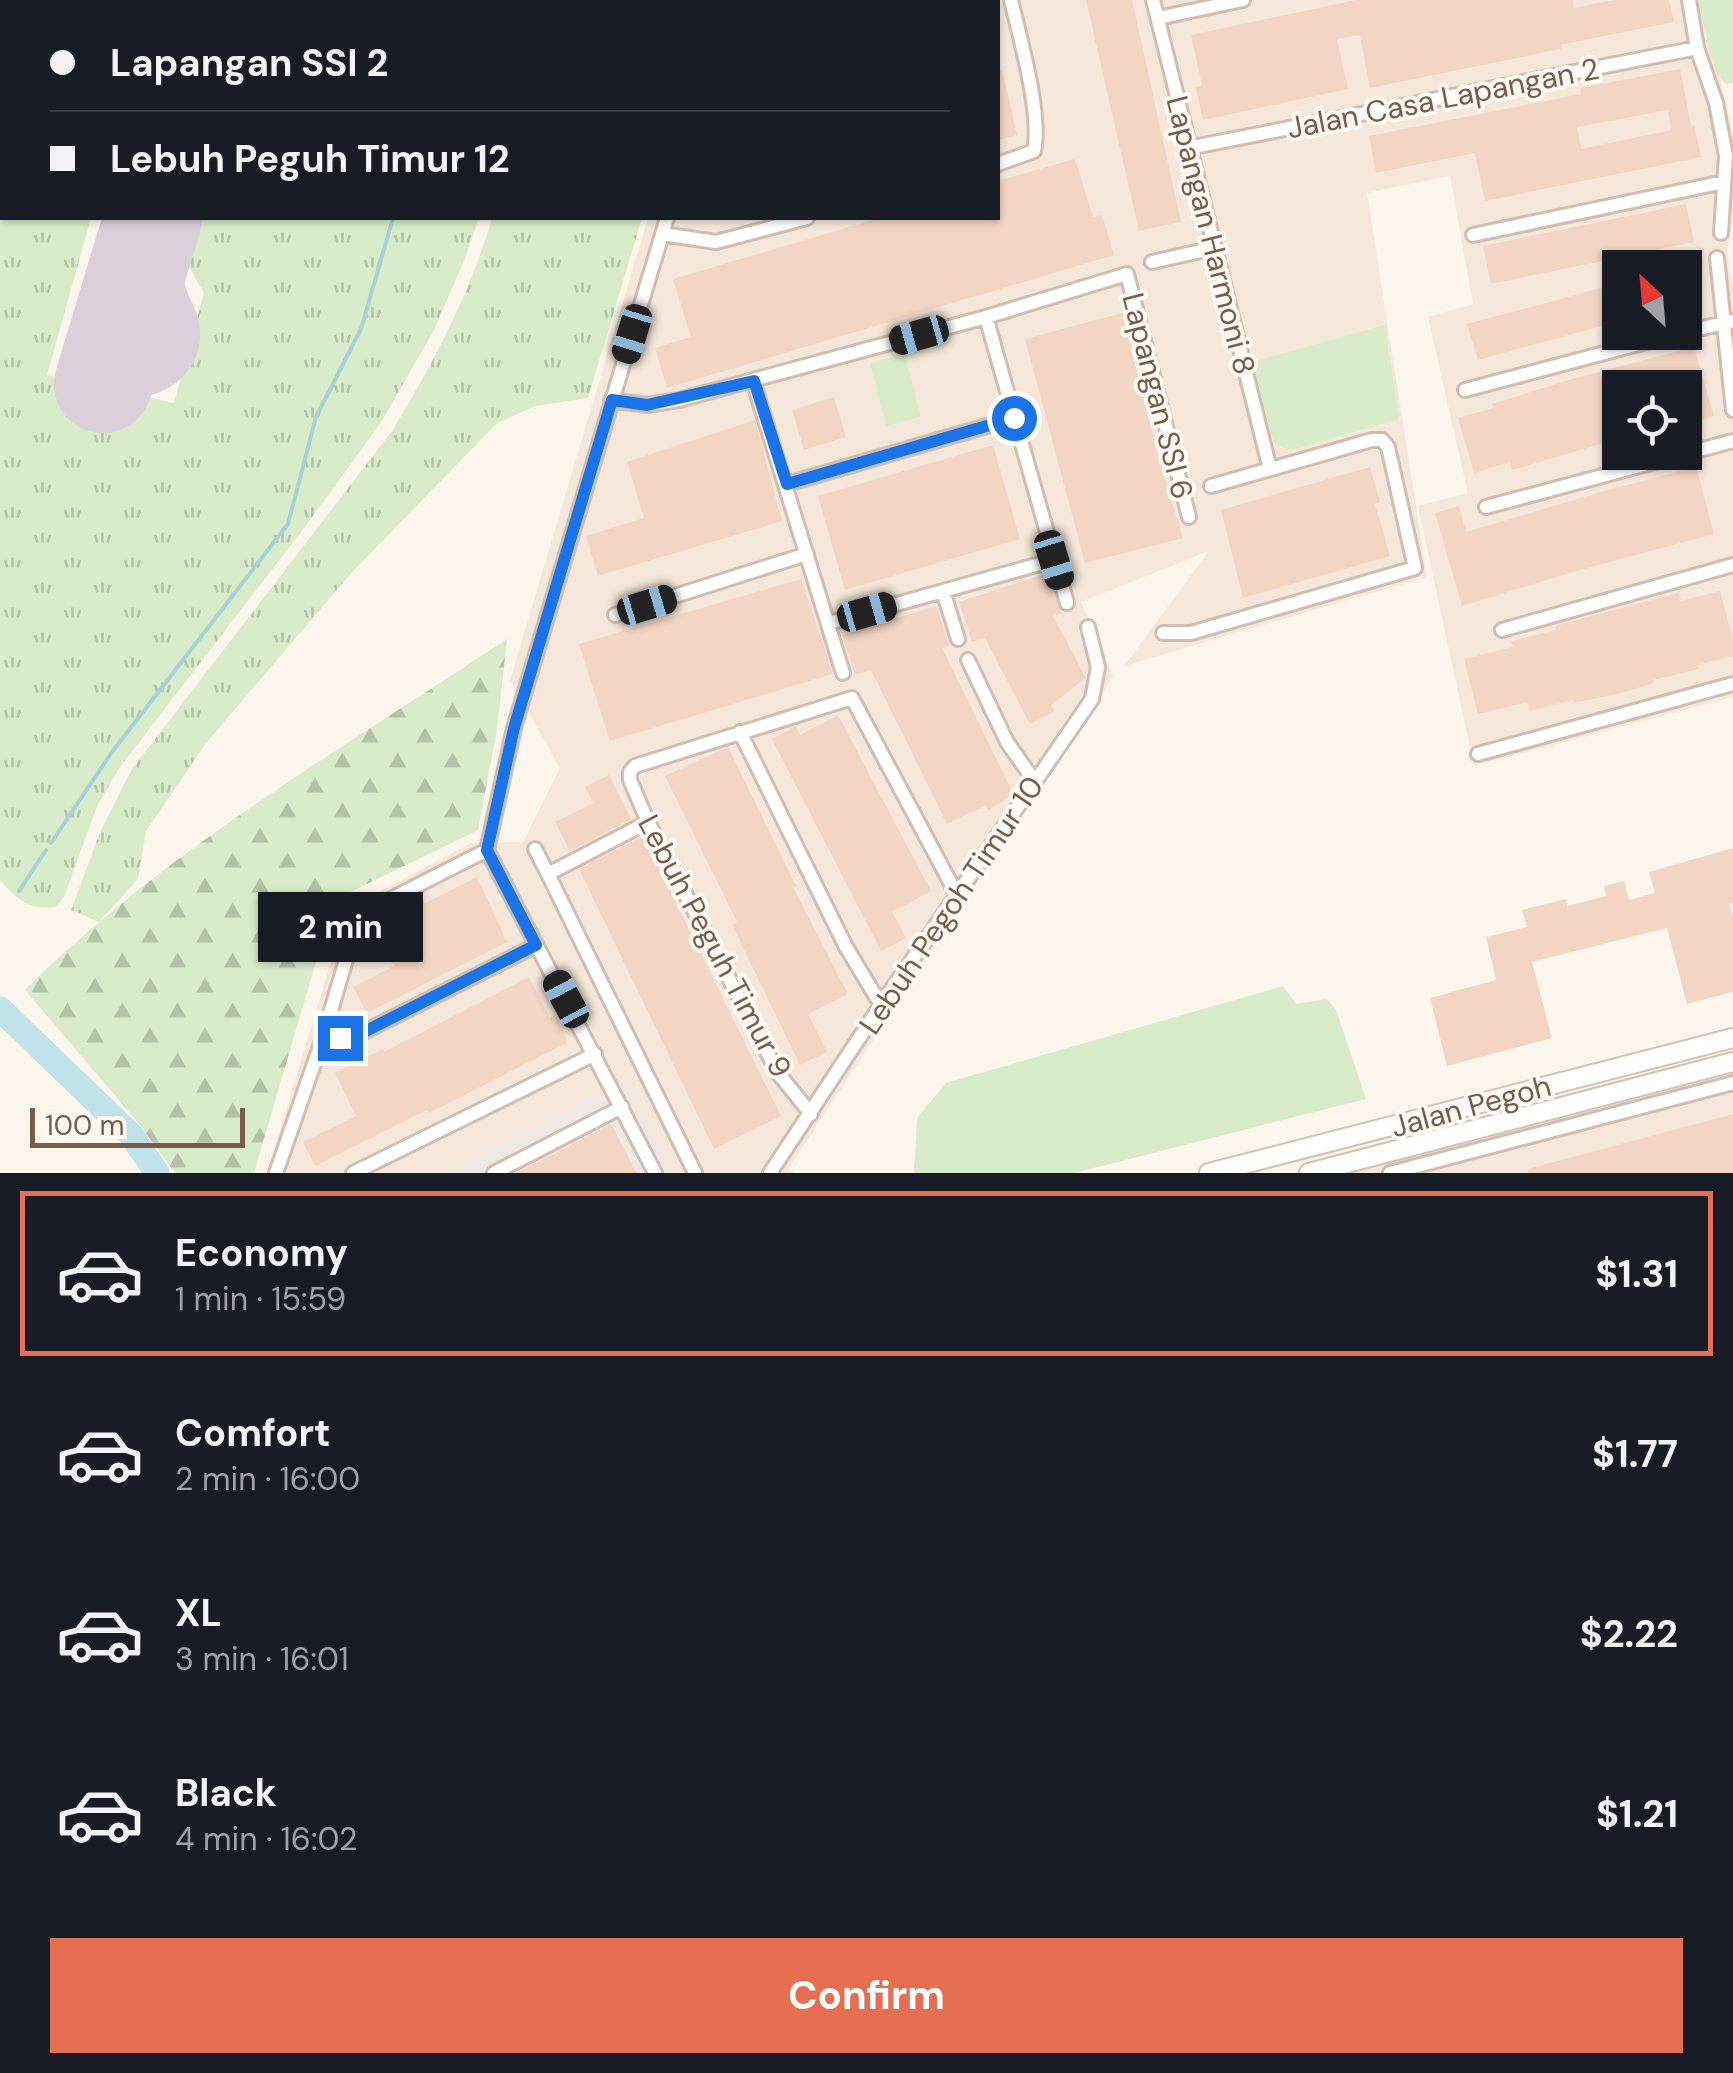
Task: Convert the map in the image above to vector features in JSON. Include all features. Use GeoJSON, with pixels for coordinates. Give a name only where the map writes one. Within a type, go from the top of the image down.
{"type":"FeatureCollection","features":[{"type":"Feature","properties":{"kind":"street","name":"Lapangan Harmoni 8"},"geometry":{"type":"LineString","coordinates":[[1153,0],[1270,469]]}},
{"type":"Feature","properties":{"kind":"street"},"geometry":{"type":"LineString","coordinates":[[1158,18],[1243,0]]}},
{"type":"Feature","properties":{"kind":"street"},"geometry":{"type":"LineString","coordinates":[[1689,0],[1697,48],[1716,103],[1726,156],[1721,234]]}},
{"type":"Feature","properties":{"kind":"street"},"geometry":{"type":"LineString","coordinates":[[1000,163],[1034,151],[1036,140],[1012,5]]}},
{"type":"Feature","properties":{"kind":"street","name":"Jalan Casa Lapangan 2"},"geometry":{"type":"LineString","coordinates":[[1188,148],[1697,48]]}},
{"type":"Feature","properties":{"kind":"street"},"geometry":{"type":"LineString","coordinates":[[1716,103],[1733,100]]}},
{"type":"Feature","properties":{"kind":"street"},"geometry":{"type":"LineString","coordinates":[[1473,235],[1724,182]]}},
{"type":"Feature","properties":{"kind":"street"},"geometry":{"type":"LineString","coordinates":[[655,1173],[487,850],[514,728],[666,220]]}},
{"type":"Feature","properties":{"kind":"street"},"geometry":{"type":"LineString","coordinates":[[662,234],[716,242],[799,220]]}},
{"type":"Feature","properties":{"kind":"street"},"geometry":{"type":"LineString","coordinates":[[1152,262],[1214,248]]}},
{"type":"Feature","properties":{"kind":"street"},"geometry":{"type":"LineString","coordinates":[[1718,258],[1729,321],[1733,410]]}},
{"type":"Feature","properties":{"kind":"street","name":"Lapangan SSI 6"},"geometry":{"type":"LineString","coordinates":[[986,317],[1127,274],[1188,518]]}},
{"type":"Feature","properties":{"kind":"street"},"geometry":{"type":"LineString","coordinates":[[612,400],[647,405],[754,381],[986,317],[1068,603]]}},
{"type":"Feature","properties":{"kind":"street"},"geometry":{"type":"LineString","coordinates":[[1702,328],[1729,321]]}},
{"type":"Feature","properties":{"kind":"street"},"geometry":{"type":"LineString","coordinates":[[1465,390],[1617,350]]}},
{"type":"Feature","properties":{"kind":"street"},"geometry":{"type":"LineString","coordinates":[[754,381],[843,673]]}},
{"type":"Feature","properties":{"kind":"street"},"geometry":{"type":"LineString","coordinates":[[787,484],[1014,418]]}},
{"type":"Feature","properties":{"kind":"street"},"geometry":{"type":"LineString","coordinates":[[1162,633],[1191,633],[1414,568],[1388,447],[1382,440],[1210,486]]}},
{"type":"Feature","properties":{"kind":"street"},"geometry":{"type":"LineString","coordinates":[[1486,507],[1733,441]]}},
{"type":"Feature","properties":{"kind":"street"},"geometry":{"type":"LineString","coordinates":[[615,615],[808,554]]}},
{"type":"Feature","properties":{"kind":"street"},"geometry":{"type":"LineString","coordinates":[[829,623],[1054,560]]}},
{"type":"Feature","properties":{"kind":"street"},"geometry":{"type":"LineString","coordinates":[[1502,630],[1733,565]]}},
{"type":"Feature","properties":{"kind":"street"},"geometry":{"type":"LineString","coordinates":[[943,591],[958,639]]}},
{"type":"Feature","properties":{"kind":"street","name":"Lebuh Pegoh Timur 10"},"geometry":{"type":"LineString","coordinates":[[770,1173],[1092,699],[1098,667],[1088,627]]}},
{"type":"Feature","properties":{"kind":"street"},"geometry":{"type":"LineString","coordinates":[[968,660],[1007,742],[1035,782]]}},
{"type":"Feature","properties":{"kind":"street"},"geometry":{"type":"LineString","coordinates":[[1478,754],[1733,684]]}},
{"type":"Feature","properties":{"kind":"street"},"geometry":{"type":"LineString","coordinates":[[881,1005],[846,947],[740,732],[852,698],[957,894]]}},
{"type":"Feature","properties":{"kind":"street","name":"Lebuh Peguh Timur 9"},"geometry":{"type":"LineString","coordinates":[[740,732],[635,766],[630,780],[778,1073],[811,1114]]}},
{"type":"Feature","properties":{"kind":"street"},"geometry":{"type":"LineString","coordinates":[[548,874],[648,822]]}},
{"type":"Feature","properties":{"kind":"street"},"geometry":{"type":"LineString","coordinates":[[535,849],[695,1173]]}},
{"type":"Feature","properties":{"kind":"street"},"geometry":{"type":"LineString","coordinates":[[276,1173],[323,1038],[357,922],[363,915],[487,850]]}},
{"type":"Feature","properties":{"kind":"street"},"geometry":{"type":"LineString","coordinates":[[323,1038],[354,1037],[536,945]]}},
{"type":"Feature","properties":{"kind":"street","name":"Jalan Pegoh"},"geometry":{"type":"LineString","coordinates":[[1209,1173],[1733,1038]]}},
{"type":"Feature","properties":{"kind":"street"},"geometry":{"type":"LineString","coordinates":[[354,1173],[595,1054]]}},
{"type":"Feature","properties":{"kind":"street"},"geometry":{"type":"LineString","coordinates":[[1309,1173],[1733,1062]]}},
{"type":"Feature","properties":{"kind":"street"},"geometry":{"type":"LineString","coordinates":[[1390,1173],[1733,1083]]}},
{"type":"Feature","properties":{"kind":"street"},"geometry":{"type":"LineString","coordinates":[[494,1173],[622,1108]]}},
{"type":"Feature","properties":{"kind":"shaded area"},"geometry":{"type":"Polygon","coordinates":[[[1000,0],[1701,0],[1733,131],[1733,217],[1727,252],[1733,286],[1733,697],[1474,766],[1418,506],[1468,493],[1428,317],[1473,304],[1450,176],[1367,193],[1427,577],[1124,666],[1209,551],[1081,602],[1113,677],[788,1169],[796,1173],[267,1173],[347,909],[471,843],[523,842],[560,768],[510,680],[647,220],[1000,220],[1000,0]]]}},
{"type":"Feature","properties":{"kind":"shaded area"},"geometry":{"type":"Polygon","coordinates":[[[1733,1076],[1733,1173],[1341,1173],[1733,1076]]]}},
{"type":"Feature","properties":{"kind":"shaded area"},"geometry":{"type":"Polygon","coordinates":[[[626,1080],[671,1173],[444,1173],[626,1080]]]}},
{"type":"Feature","properties":{"kind":"green space"},"geometry":{"type":"Polygon","coordinates":[[[1697,0],[1733,0],[1733,83],[1726,84],[1716,73],[1697,0]]]}},
{"type":"Feature","properties":{"kind":"green space"},"geometry":{"type":"Polygon","coordinates":[[[0,220],[90,220],[47,375],[174,403],[204,293],[188,265],[200,220],[478,220],[434,330],[380,424],[120,767],[97,806],[64,897],[56,907],[38,907],[13,894],[0,880],[0,220]]]}},
{"type":"Feature","properties":{"kind":"green space"},"geometry":{"type":"Polygon","coordinates":[[[491,220],[641,220],[588,398],[535,406],[497,423],[353,571],[206,743],[146,831],[138,879],[99,922],[71,910],[101,830],[132,769],[392,431],[422,381],[473,273],[491,220]]]}},
{"type":"Feature","properties":{"kind":"green space"},"geometry":{"type":"Polygon","coordinates":[[[1385,325],[1399,419],[1289,451],[1274,442],[1252,362],[1385,325]]]}},
{"type":"Feature","properties":{"kind":"green space"},"geometry":{"type":"Polygon","coordinates":[[[905,354],[921,417],[886,426],[870,363],[905,354]]]}},
{"type":"Feature","properties":{"kind":"green space"},"geometry":{"type":"Polygon","coordinates":[[[507,639],[497,729],[478,830],[334,900],[254,1173],[175,1173],[136,1120],[25,990],[137,891],[196,846],[507,639]]]}},
{"type":"Feature","properties":{"kind":"green space"},"geometry":{"type":"Polygon","coordinates":[[[1283,986],[1296,1004],[1327,999],[1336,1010],[1366,1099],[1074,1173],[914,1173],[917,1118],[946,1083],[1283,986]]]}},
{"type":"Feature","properties":{"kind":"building"},"geometry":{"type":"Polygon","coordinates":[[[1086,0],[1132,0],[1181,222],[1139,231],[1086,0]]]}},
{"type":"Feature","properties":{"kind":"building"},"geometry":{"type":"Polygon","coordinates":[[[1356,0],[1573,0],[1574,8],[1614,0],[1669,0],[1674,22],[1370,88],[1360,35],[1337,39],[1348,89],[1203,120],[1196,87],[1202,86],[1191,35],[1356,0]]]}},
{"type":"Feature","properties":{"kind":"building"},"geometry":{"type":"Polygon","coordinates":[[[1680,69],[1701,157],[1485,201],[1475,153],[1376,173],[1369,136],[1581,94],[1580,88],[1680,69]],[[1668,110],[1577,127],[1581,149],[1671,130],[1668,110]]]}},
{"type":"Feature","properties":{"kind":"building"},"geometry":{"type":"Polygon","coordinates":[[[1000,70],[1002,70],[1017,135],[1000,139],[1000,70]]]}},
{"type":"Feature","properties":{"kind":"building"},"geometry":{"type":"Polygon","coordinates":[[[1075,159],[1093,217],[1102,215],[1114,255],[667,388],[655,348],[691,337],[673,279],[873,220],[1000,220],[1000,180],[1075,159]]]}},
{"type":"Feature","properties":{"kind":"building"},"geometry":{"type":"Polygon","coordinates":[[[1686,204],[1694,242],[1655,250],[1602,250],[1602,261],[1491,284],[1483,246],[1686,204]]]}},
{"type":"Feature","properties":{"kind":"building"},"geometry":{"type":"Polygon","coordinates":[[[1602,288],[1602,326],[1478,360],[1467,324],[1602,288]]]}},
{"type":"Feature","properties":{"kind":"building"},"geometry":{"type":"Polygon","coordinates":[[[1122,313],[1183,538],[1085,563],[1025,339],[1122,313]]]}},
{"type":"Feature","properties":{"kind":"building"},"geometry":{"type":"Polygon","coordinates":[[[1695,350],[1701,370],[1606,370],[1695,350]]]}},
{"type":"Feature","properties":{"kind":"building"},"geometry":{"type":"Polygon","coordinates":[[[1602,371],[1602,444],[1512,470],[1510,462],[1474,473],[1458,418],[1602,371]]]}},
{"type":"Feature","properties":{"kind":"building"},"geometry":{"type":"Polygon","coordinates":[[[1702,375],[1714,416],[1702,420],[1702,375]]]}},
{"type":"Feature","properties":{"kind":"building"},"geometry":{"type":"Polygon","coordinates":[[[834,397],[846,437],[804,450],[792,410],[834,397]]]}},
{"type":"Feature","properties":{"kind":"building"},"geometry":{"type":"Polygon","coordinates":[[[755,420],[782,521],[598,576],[586,536],[644,518],[627,462],[755,420]]]}},
{"type":"Feature","properties":{"kind":"building"},"geometry":{"type":"Polygon","coordinates":[[[993,445],[1020,539],[845,590],[818,496],[993,445]]]}},
{"type":"Feature","properties":{"kind":"building"},"geometry":{"type":"Polygon","coordinates":[[[1370,467],[1380,502],[1375,504],[1390,556],[1243,598],[1221,510],[1370,467]]]}},
{"type":"Feature","properties":{"kind":"building"},"geometry":{"type":"Polygon","coordinates":[[[1697,470],[1714,534],[1462,606],[1435,513],[1459,506],[1466,532],[1604,491],[1697,470]]]}},
{"type":"Feature","properties":{"kind":"building"},"geometry":{"type":"Polygon","coordinates":[[[1048,573],[1062,613],[1053,616],[1086,678],[1051,705],[1054,711],[1030,724],[985,638],[972,642],[959,602],[1048,573]]]}},
{"type":"Feature","properties":{"kind":"building"},"geometry":{"type":"Polygon","coordinates":[[[801,579],[833,674],[610,741],[579,644],[801,579]]]}},
{"type":"Feature","properties":{"kind":"building"},"geometry":{"type":"Polygon","coordinates":[[[1720,591],[1733,640],[1733,656],[1621,693],[1529,711],[1527,702],[1478,714],[1464,659],[1513,647],[1511,641],[1556,630],[1555,626],[1644,602],[1679,593],[1681,601],[1720,591]]]}},
{"type":"Feature","properties":{"kind":"building"},"geometry":{"type":"Polygon","coordinates":[[[936,606],[949,646],[942,648],[1014,795],[988,810],[986,805],[947,824],[871,670],[855,675],[842,635],[936,606]]]}},
{"type":"Feature","properties":{"kind":"building"},"geometry":{"type":"Polygon","coordinates":[[[838,715],[931,891],[892,912],[906,938],[881,951],[772,739],[796,726],[800,735],[838,715]]]}},
{"type":"Feature","properties":{"kind":"building"},"geometry":{"type":"Polygon","coordinates":[[[728,747],[848,994],[808,1014],[827,1052],[800,1065],[732,925],[737,922],[665,776],[728,747]]]}},
{"type":"Feature","properties":{"kind":"building"},"geometry":{"type":"Polygon","coordinates":[[[609,775],[631,819],[570,851],[555,822],[593,803],[585,787],[609,775]]]}},
{"type":"Feature","properties":{"kind":"building"},"geometry":{"type":"Polygon","coordinates":[[[643,836],[781,1116],[714,1149],[579,869],[643,836]]]}},
{"type":"Feature","properties":{"kind":"building"},"geometry":{"type":"Polygon","coordinates":[[[1733,848],[1733,903],[1729,904],[1733,917],[1733,992],[1687,1004],[1667,928],[1532,962],[1552,1038],[1447,1066],[1430,998],[1496,980],[1486,937],[1527,927],[1522,910],[1566,899],[1567,906],[1606,896],[1604,886],[1624,881],[1629,900],[1655,893],[1649,872],[1733,848]]]}},
{"type":"Feature","properties":{"kind":"building"},"geometry":{"type":"Polygon","coordinates":[[[477,877],[507,942],[367,1013],[353,987],[394,966],[375,928],[477,877]]]}},
{"type":"Feature","properties":{"kind":"building"},"geometry":{"type":"Polygon","coordinates":[[[529,977],[550,1018],[555,1015],[568,1042],[315,1166],[303,1142],[356,1116],[335,1073],[529,977]]]}},
{"type":"Feature","properties":{"kind":"building"},"geometry":{"type":"Polygon","coordinates":[[[1733,1114],[1733,1173],[1528,1173],[1528,1169],[1733,1114]]]}},
{"type":"Feature","properties":{"kind":"building"},"geometry":{"type":"Polygon","coordinates":[[[611,1124],[637,1173],[516,1173],[611,1124]]]}},
{"type":"Feature","properties":{"kind":"waterway"},"geometry":{"type":"LineString","coordinates":[[51,843],[112,752],[288,524],[316,417],[361,329],[392,220]]}},
{"type":"Feature","properties":{"kind":"waterway"},"geometry":{"type":"LineString","coordinates":[[19,891],[46,850]]}},
{"type":"Feature","properties":{"kind":"waterway"},"geometry":{"type":"LineString","coordinates":[[0,1009],[132,1136],[157,1173]]}},
{"type":"Feature","properties":{"kind":"taxiway"},"geometry":{"type":"LineString","coordinates":[[146,220],[90,331],[104,364],[126,377],[158,371],[174,355],[180,341],[179,325],[163,276],[159,220]]}},
{"type":"Feature","properties":{"kind":"runway"},"geometry":{"type":"LineString","coordinates":[[103,384],[152,220]]}},
{"type":"Feature","properties":{"kind":"route"},"geometry":{"type":"LineString","coordinates":[[340,1038],[354,1037],[536,945],[487,850],[514,728],[612,400],[647,405],[754,381],[787,484],[1014,418]]}}]}
